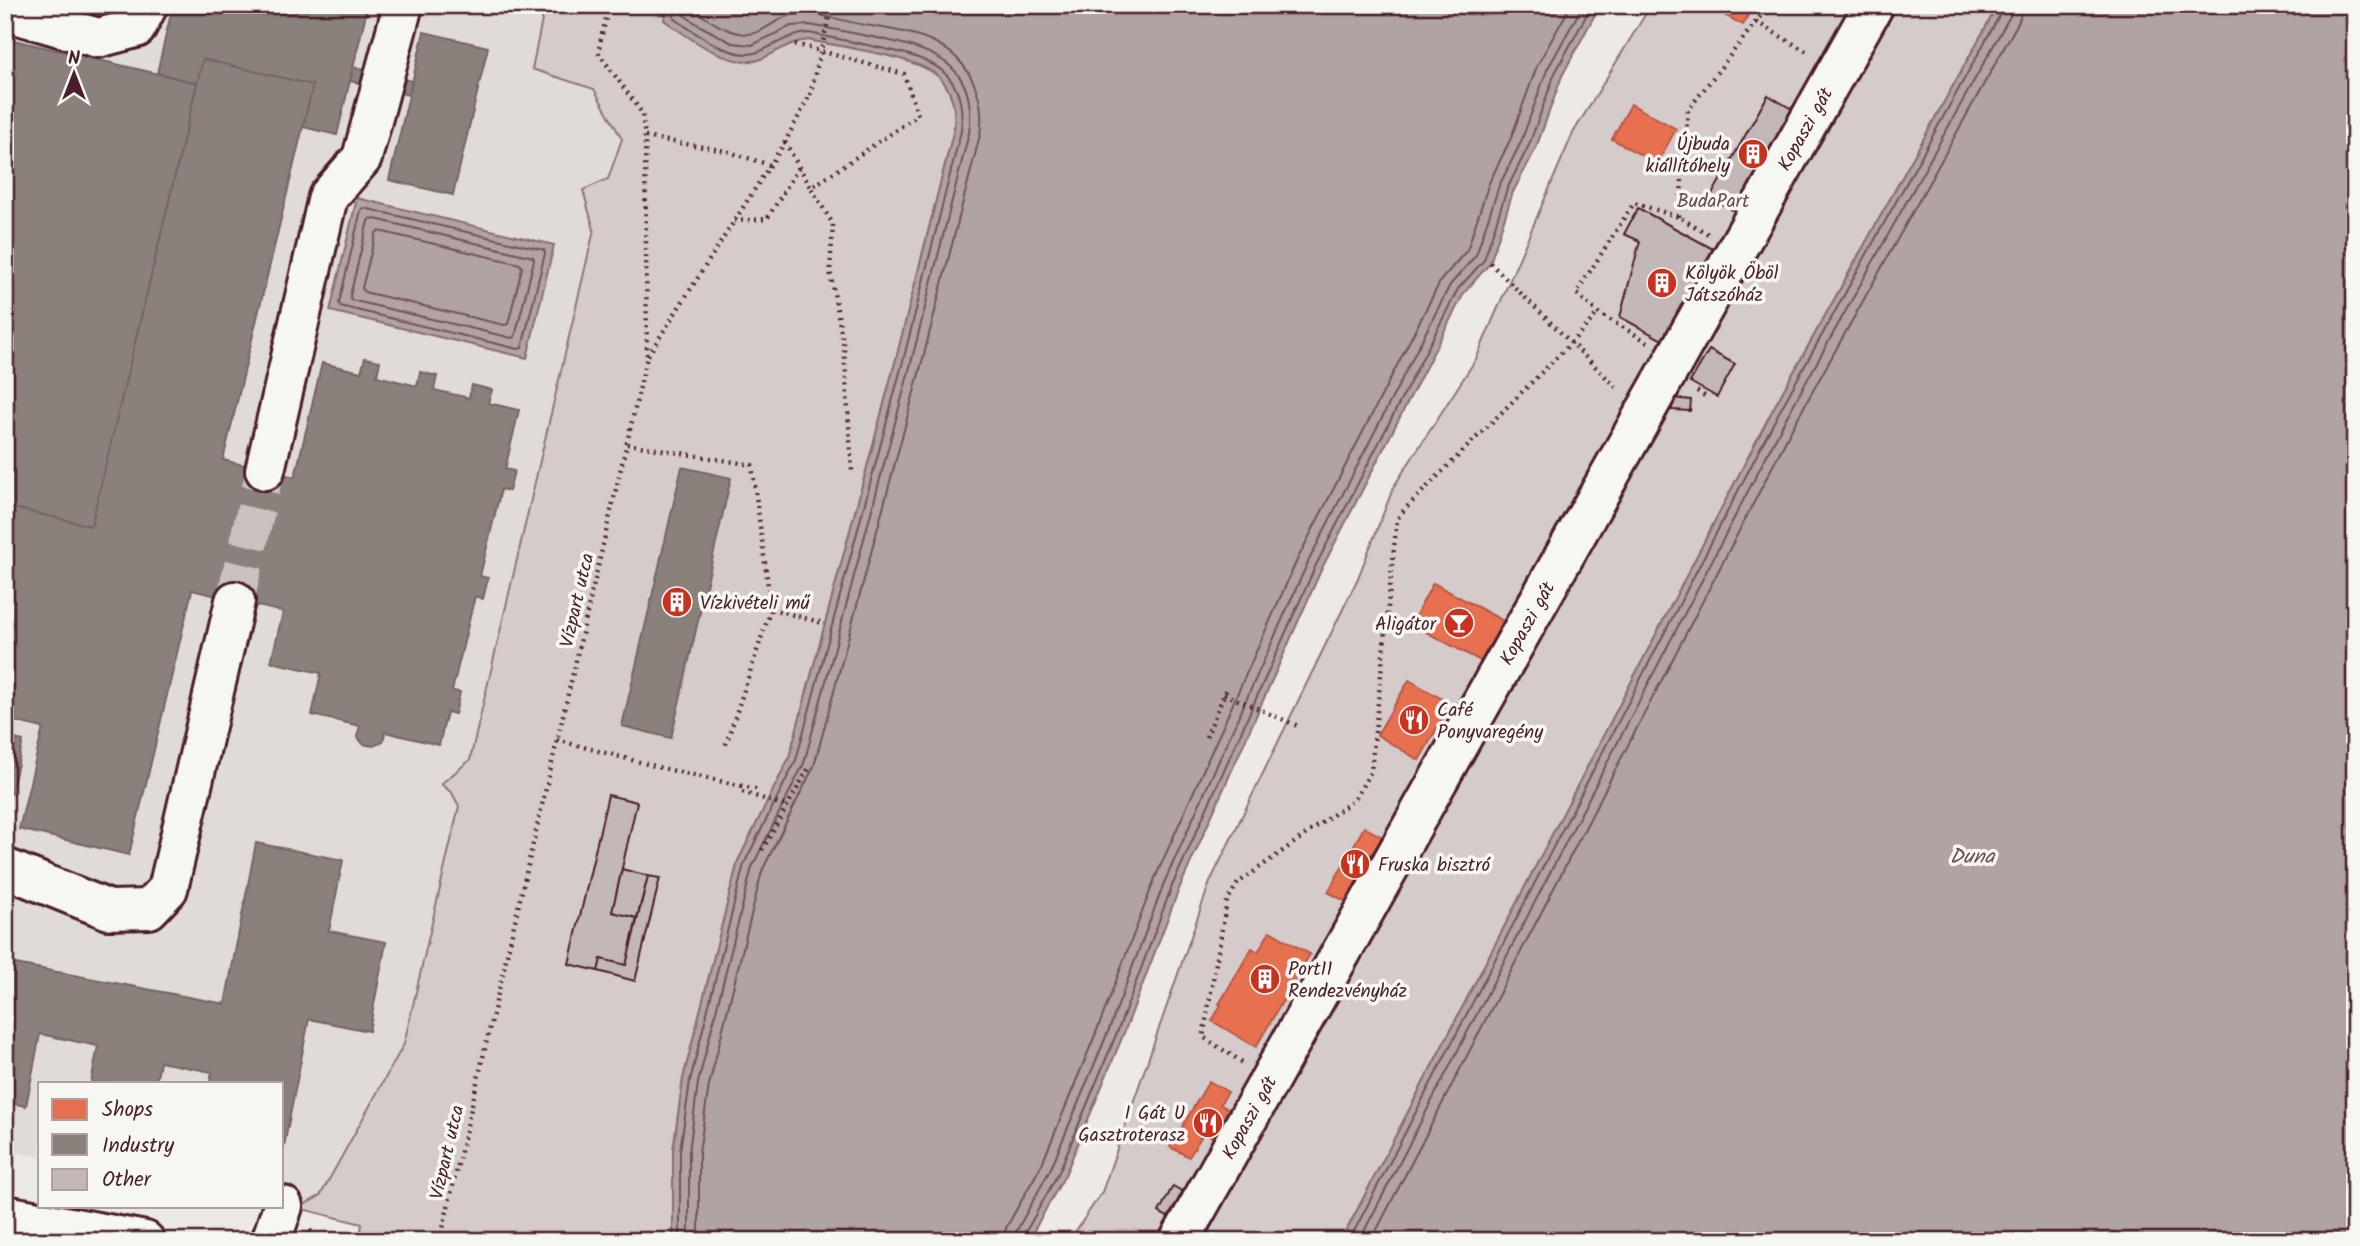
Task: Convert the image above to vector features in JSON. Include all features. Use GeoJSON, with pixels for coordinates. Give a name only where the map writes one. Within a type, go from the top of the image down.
{"type":"FeatureCollection","features":[{"type":"Feature","properties":{"kind":"street"},"geometry":{"type":"LineString","coordinates":[[5,11],[98,38],[136,28],[148,5]]}},
{"type":"Feature","properties":{"kind":"street"},"geometry":{"type":"LineString","coordinates":[[265,470],[328,197],[362,158],[403,5]]}},
{"type":"Feature","properties":{"kind":"street","name":"Kopaszi gát"},"geometry":{"type":"LineString","coordinates":[[1179,1241],[1874,5]]}},
{"type":"Feature","properties":{"kind":"street"},"geometry":{"type":"LineString","coordinates":[[5,868],[109,910],[149,909],[169,889],[235,601]]}},
{"type":"Feature","properties":{"kind":"street"},"geometry":{"type":"LineString","coordinates":[[5,1215],[145,1241]]}},
{"type":"Feature","properties":{"kind":"path"},"geometry":{"type":"LineString","coordinates":[[609,5],[598,51],[642,113],[645,137],[647,357]]}},
{"type":"Feature","properties":{"kind":"path","name":"Vízpart utca"},"geometry":{"type":"LineString","coordinates":[[440,1241],[647,357],[785,142],[810,95],[832,5]]}},
{"type":"Feature","properties":{"kind":"path"},"geometry":{"type":"LineString","coordinates":[[1676,358],[1598,313],[1576,293],[1634,203],[1679,217],[1688,110],[1769,5]]}},
{"type":"Feature","properties":{"kind":"path"},"geometry":{"type":"LineString","coordinates":[[1756,22],[1837,69]]}},
{"type":"Feature","properties":{"kind":"path"},"geometry":{"type":"LineString","coordinates":[[795,44],[904,74],[918,115],[811,188]]}},
{"type":"Feature","properties":{"kind":"path"},"geometry":{"type":"LineString","coordinates":[[645,137],[726,151],[770,166]]}},
{"type":"Feature","properties":{"kind":"path"},"geometry":{"type":"LineString","coordinates":[[785,142],[833,224],[830,271],[844,348],[852,471]]}},
{"type":"Feature","properties":{"kind":"path"},"geometry":{"type":"LineString","coordinates":[[733,222],[767,219],[799,167]]}},
{"type":"Feature","properties":{"kind":"path"},"geometry":{"type":"LineString","coordinates":[[1490,263],[1644,415]]}},
{"type":"Feature","properties":{"kind":"path"},"geometry":{"type":"LineString","coordinates":[[1214,1044],[1203,1037],[1227,901],[1238,883],[1355,799],[1371,771],[1397,519],[1598,313]]}},
{"type":"Feature","properties":{"kind":"path"},"geometry":{"type":"LineString","coordinates":[[627,444],[752,465],[771,609],[725,747]]}},
{"type":"Feature","properties":{"kind":"path"},"geometry":{"type":"LineString","coordinates":[[771,609],[823,623]]}},
{"type":"Feature","properties":{"kind":"path"},"geometry":{"type":"LineString","coordinates":[[1206,737],[1225,692],[1298,726]]}},
{"type":"Feature","properties":{"kind":"path"},"geometry":{"type":"LineString","coordinates":[[557,740],[662,768],[761,790]]}},
{"type":"Feature","properties":{"kind":"path"},"geometry":{"type":"LineString","coordinates":[[762,850],[809,768]]}},
{"type":"Feature","properties":{"kind":"path"},"geometry":{"type":"LineString","coordinates":[[742,792],[786,806]]}},
{"type":"Feature","properties":{"kind":"shaded area"},"geometry":{"type":"Polygon","coordinates":[[[5,5],[545,5],[532,69],[595,89],[622,139],[608,179],[583,190],[595,230],[470,760],[441,784],[452,793],[459,806],[404,1044],[320,1196],[298,1208],[284,1205],[284,1082],[38,1082],[38,1157],[5,1150],[5,5]]]}},
{"type":"Feature","properties":{"kind":"green space"},"geometry":{"type":"Polygon","coordinates":[[[545,5],[668,5],[664,20],[756,61],[796,41],[809,40],[897,58],[930,70],[940,78],[953,102],[954,129],[896,359],[789,758],[738,861],[683,1079],[673,1151],[673,1241],[359,1241],[362,1224],[298,1208],[320,1196],[404,1044],[459,806],[452,793],[441,784],[470,760],[594,230],[583,190],[608,179],[622,139],[594,89],[532,69],[545,5]]]}},
{"type":"Feature","properties":{"kind":"green space","name":"BudaPart"},"geometry":{"type":"Polygon","coordinates":[[[1651,5],[1998,5],[1772,411],[1341,1241],[1069,1241],[1102,1192],[1210,882],[1358,578],[1394,486],[1476,359],[1573,133],[1651,5]]]}},
{"type":"Feature","properties":{"kind":"water"},"geometry":{"type":"Polygon","coordinates":[[[668,5],[1600,5],[1562,76],[1536,148],[1513,192],[1490,263],[1464,293],[1322,568],[1179,889],[1124,1033],[1065,1175],[1028,1241],[673,1241],[673,1151],[683,1079],[738,861],[789,758],[896,359],[954,129],[954,115],[951,95],[944,83],[930,70],[915,64],[878,53],[809,40],[795,43],[758,60],[735,60],[709,49],[664,20],[668,5]]]}},
{"type":"Feature","properties":{"kind":"water","name":"Duna"},"geometry":{"type":"Polygon","coordinates":[[[1998,5],[2355,5],[2355,1241],[1341,1241],[1772,411],[1998,5]]]}},
{"type":"Feature","properties":{"kind":"water"},"geometry":{"type":"Polygon","coordinates":[[[357,198],[554,245],[527,358],[330,311],[357,198]]]}},
{"type":"Feature","properties":{"kind":"building: Shops"},"geometry":{"type":"Polygon","coordinates":[[[1706,5],[1753,5],[1743,25],[1706,5]]]}},
{"type":"Feature","properties":{"kind":"building: Shops"},"geometry":{"type":"Polygon","coordinates":[[[1631,104],[1676,129],[1657,164],[1612,139],[1631,104]]]}},
{"type":"Feature","properties":{"kind":"building: Shops","name":"Aligátor"},"geometry":{"type":"Polygon","coordinates":[[[1433,583],[1507,623],[1486,664],[1411,624],[1433,583]]]}},
{"type":"Feature","properties":{"kind":"building: Shops","name":"Café Ponyvaregény"},"geometry":{"type":"Polygon","coordinates":[[[1409,680],[1451,704],[1419,760],[1377,735],[1409,680]]]}},
{"type":"Feature","properties":{"kind":"building: Shops","name":"Fruska bisztró"},"geometry":{"type":"Polygon","coordinates":[[[1364,827],[1382,837],[1345,901],[1328,892],[1364,827]]]}},
{"type":"Feature","properties":{"kind":"building: Shops","name":"Port11 Rendezvényház"},"geometry":{"type":"Polygon","coordinates":[[[1270,931],[1310,954],[1256,1047],[1212,1021],[1252,948],[1258,952],[1270,931]]]}},
{"type":"Feature","properties":{"kind":"building: Shops","name":"I Gát U Gasztroterasz"},"geometry":{"type":"Polygon","coordinates":[[[1209,1081],[1228,1092],[1220,1104],[1236,1114],[1220,1142],[1204,1132],[1189,1157],[1170,1147],[1209,1081]]]}},
{"type":"Feature","properties":{"kind":"building: Industry"},"geometry":{"type":"Polygon","coordinates":[[[173,5],[368,5],[337,135],[303,127],[313,85],[203,59],[197,83],[157,73],[173,5]]]}},
{"type":"Feature","properties":{"kind":"building: Industry"},"geometry":{"type":"Polygon","coordinates":[[[424,32],[488,47],[453,195],[389,180],[424,32]]]}},
{"type":"Feature","properties":{"kind":"building: Industry"},"geometry":{"type":"Polygon","coordinates":[[[5,38],[197,83],[91,526],[5,506],[5,38]]]}},
{"type":"Feature","properties":{"kind":"building: Industry"},"geometry":{"type":"Polygon","coordinates":[[[203,59],[313,85],[223,460],[295,477],[322,363],[361,372],[365,358],[380,361],[377,376],[417,386],[420,372],[437,376],[434,390],[469,398],[472,385],[492,390],[488,403],[519,410],[505,469],[514,471],[509,491],[501,489],[480,576],[488,578],[483,599],[475,596],[452,691],[460,692],[455,714],[447,712],[439,745],[385,732],[383,742],[373,746],[363,744],[357,736],[360,726],[312,715],[321,673],[271,662],[283,612],[192,590],[129,855],[19,829],[43,728],[5,719],[5,506],[91,526],[203,59]]]}},
{"type":"Feature","properties":{"kind":"building: Industry"},"geometry":{"type":"Polygon","coordinates":[[[353,67],[412,81],[409,95],[350,81],[353,67]]]}},
{"type":"Feature","properties":{"kind":"building: Industry","name":"Vízkivételi mű"},"geometry":{"type":"Polygon","coordinates":[[[682,467],[731,478],[671,738],[622,726],[682,467]]]}},
{"type":"Feature","properties":{"kind":"building: Industry"},"geometry":{"type":"Polygon","coordinates":[[[5,737],[23,741],[11,794],[5,793],[5,737]]]}},
{"type":"Feature","properties":{"kind":"building: Industry"},"geometry":{"type":"Polygon","coordinates":[[[256,843],[343,860],[329,931],[386,942],[369,1031],[309,1019],[284,1146],[284,1082],[210,1082],[212,1072],[160,1062],[156,1082],[91,1082],[98,1046],[40,1034],[26,1106],[5,1102],[5,962],[225,1004],[256,843]]]}},
{"type":"Feature","properties":{"kind":"building: Other","name":"Újbuda kiállítóhely"},"geometry":{"type":"Polygon","coordinates":[[[1768,95],[1795,111],[1738,213],[1710,198],[1768,95]]]}},
{"type":"Feature","properties":{"kind":"building: Other","name":"Kölyök Öböl Játszóház"},"geometry":{"type":"Polygon","coordinates":[[[1638,208],[1713,249],[1664,341],[1620,317],[1640,241],[1624,234],[1638,208]]]}},
{"type":"Feature","properties":{"kind":"building: Other"},"geometry":{"type":"Polygon","coordinates":[[[1709,350],[1735,364],[1717,397],[1690,382],[1709,350]]]}},
{"type":"Feature","properties":{"kind":"building: Other"},"geometry":{"type":"Polygon","coordinates":[[[1672,398],[1691,400],[1690,411],[1672,410],[1672,398]]]}},
{"type":"Feature","properties":{"kind":"building: Other"},"geometry":{"type":"Polygon","coordinates":[[[608,795],[637,802],[612,912],[637,918],[626,965],[601,959],[598,971],[569,964],[608,795]]]}},
{"type":"Feature","properties":{"kind":"building: Other"},"geometry":{"type":"Polygon","coordinates":[[[622,869],[648,876],[637,918],[612,912],[622,869]]]}},
{"type":"Feature","properties":{"kind":"building: Other"},"geometry":{"type":"Polygon","coordinates":[[[648,876],[660,878],[635,981],[598,971],[601,959],[626,965],[648,876]]]}},
{"type":"Feature","properties":{"kind":"building: Other"},"geometry":{"type":"Polygon","coordinates":[[[1173,1186],[1194,1198],[1180,1224],[1159,1212],[1173,1186]]]}},
{"type":"Feature","properties":{"kind":"tunnel"},"geometry":{"type":"LineString","coordinates":[[235,601],[265,470]]}},
{"type":"Feature","properties":{"kind":"place","name":"Újbuda kiállítóhely"},"geometry":{"type":"Point","coordinates":[1753,154]}},
{"type":"Feature","properties":{"kind":"place","name":"Kölyök Öböl Játszóház"},"geometry":{"type":"Point","coordinates":[1662,283]}},
{"type":"Feature","properties":{"kind":"place","name":"Vízkivételi mű"},"geometry":{"type":"Point","coordinates":[677,602]}},
{"type":"Feature","properties":{"kind":"place","name":"Aligátor"},"geometry":{"type":"Point","coordinates":[1459,623]}},
{"type":"Feature","properties":{"kind":"place","name":"Café Ponyvaregény"},"geometry":{"type":"Point","coordinates":[1414,720]}},
{"type":"Feature","properties":{"kind":"place","name":"Fruska bisztró"},"geometry":{"type":"Point","coordinates":[1355,864]}},
{"type":"Feature","properties":{"kind":"place","name":"Port11 Rendezvényház"},"geometry":{"type":"Point","coordinates":[1265,979]}},
{"type":"Feature","properties":{"kind":"place","name":"I Gát U Gasztroterasz"},"geometry":{"type":"Point","coordinates":[1208,1123]}}]}
